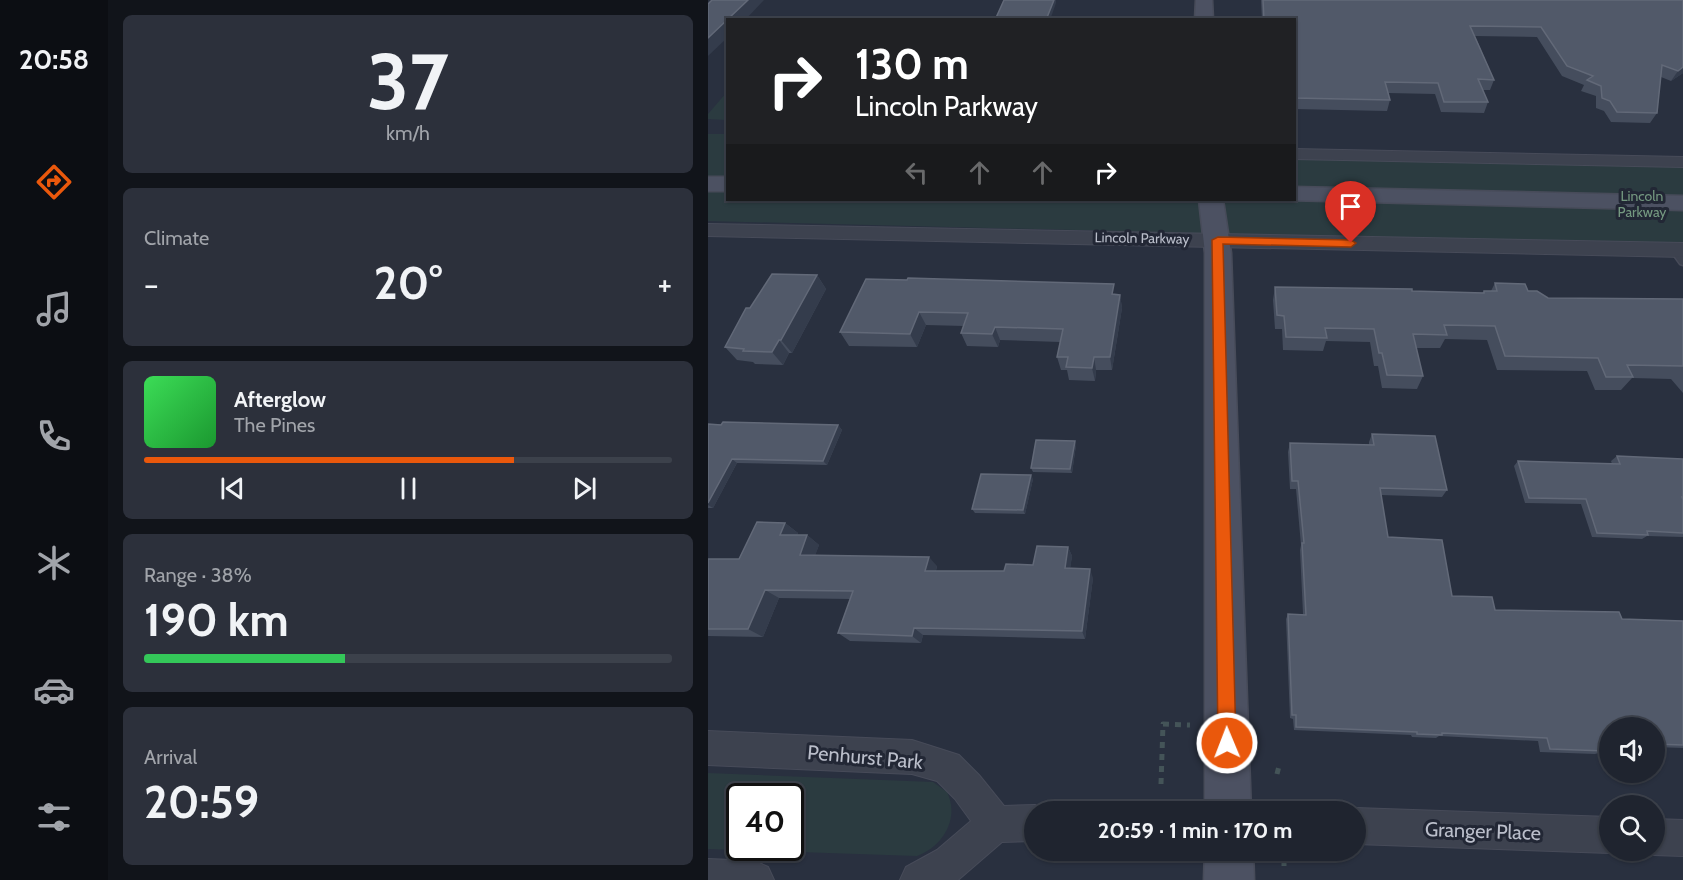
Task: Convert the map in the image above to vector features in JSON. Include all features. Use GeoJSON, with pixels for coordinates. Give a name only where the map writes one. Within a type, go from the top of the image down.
{"type":"FeatureCollection","features":[{"type":"Feature","properties":{"kind":"street"},"geometry":{"type":"LineString","coordinates":[[1204,0],[1204,18]]}},
{"type":"Feature","properties":{"kind":"street"},"geometry":{"type":"LineString","coordinates":[[1296,154],[1683,162]]}},
{"type":"Feature","properties":{"kind":"street"},"geometry":{"type":"LineString","coordinates":[[708,184],[726,184]]}},
{"type":"Feature","properties":{"kind":"street"},"geometry":{"type":"LineString","coordinates":[[1296,194],[1683,203]]}},
{"type":"Feature","properties":{"kind":"street"},"geometry":{"type":"LineString","coordinates":[[1211,201],[1218,240],[1228,801]]}},
{"type":"Feature","properties":{"kind":"street","name":"Lincoln Parkway"},"geometry":{"type":"LineString","coordinates":[[708,230],[1218,240],[1680,254]]}},
{"type":"Feature","properties":{"kind":"street","name":"Penhurst Park"},"geometry":{"type":"LineString","coordinates":[[708,748],[912,757],[947,767],[967,787],[995,824]]}},
{"type":"Feature","properties":{"kind":"street"},"geometry":{"type":"LineString","coordinates":[[919,880],[934,875],[995,824],[1024,823]]}},
{"type":"Feature","properties":{"kind":"street","name":"Granger Place"},"geometry":{"type":"LineString","coordinates":[[1366,826],[1599,835]]}},
{"type":"Feature","properties":{"kind":"street"},"geometry":{"type":"LineString","coordinates":[[1665,837],[1683,838]]}},
{"type":"Feature","properties":{"kind":"street"},"geometry":{"type":"LineString","coordinates":[[1229,861],[1229,880]]}},
{"type":"Feature","properties":{"kind":"street"},"geometry":{"type":"LineString","coordinates":[[708,878],[755,880]]}},
{"type":"Feature","properties":{"kind":"path"},"geometry":{"type":"LineString","coordinates":[[1161,784],[1163,724],[1180,725]]}},
{"type":"Feature","properties":{"kind":"path"},"geometry":{"type":"LineString","coordinates":[[1277,774],[1279,765]]}},
{"type":"Feature","properties":{"kind":"path"},"geometry":{"type":"LineString","coordinates":[[1284,861],[1284,870]]}},
{"type":"Feature","properties":{"kind":"green space"},"geometry":{"type":"Polygon","coordinates":[[[726,93],[726,120],[708,119],[708,114],[726,93]]]}},
{"type":"Feature","properties":{"kind":"green space","name":"Lincoln Parkway"},"geometry":{"type":"Polygon","coordinates":[[[708,134],[726,134],[726,201],[1296,201],[1296,157],[1683,164],[1683,245],[708,221],[708,134]]]}},
{"type":"Feature","properties":{"kind":"green space"},"geometry":{"type":"Polygon","coordinates":[[[708,773],[933,782],[947,792],[951,802],[947,830],[934,846],[917,856],[804,852],[804,783],[726,783],[726,850],[708,849],[708,773]]]}},
{"type":"Feature","properties":{"kind":"building"},"geometry":{"type":"Polygon","coordinates":[[[712,0],[748,0],[729,18],[726,18],[726,21],[708,38],[708,4],[712,0]]]}},
{"type":"Feature","properties":{"kind":"building"},"geometry":{"type":"Polygon","coordinates":[[[1004,0],[1054,0],[1047,18],[996,18],[1004,0]]]}},
{"type":"Feature","properties":{"kind":"building"},"geometry":{"type":"Polygon","coordinates":[[[1263,0],[1683,0],[1683,67],[1678,71],[1662,65],[1657,113],[1617,112],[1610,101],[1602,98],[1601,86],[1587,80],[1593,76],[1567,66],[1541,27],[1470,26],[1494,80],[1478,79],[1488,102],[1444,102],[1438,83],[1385,82],[1390,100],[1296,98],[1296,18],[1264,18],[1263,0]]]}},
{"type":"Feature","properties":{"kind":"building"},"geometry":{"type":"Polygon","coordinates":[[[772,274],[817,275],[772,352],[743,351],[744,349],[725,347],[746,308],[750,308],[772,274]]]}},
{"type":"Feature","properties":{"kind":"building"},"geometry":{"type":"Polygon","coordinates":[[[908,278],[1114,284],[1112,294],[1120,295],[1110,357],[1094,357],[1092,368],[1066,367],[1068,357],[1057,357],[1063,329],[995,327],[992,334],[961,333],[968,313],[919,312],[910,334],[840,332],[866,279],[907,280],[908,278]]]}},
{"type":"Feature","properties":{"kind":"building"},"geometry":{"type":"Polygon","coordinates":[[[1495,283],[1525,284],[1528,291],[1537,291],[1548,298],[1683,299],[1683,366],[1627,365],[1633,377],[1606,377],[1598,358],[1505,356],[1495,326],[1444,325],[1447,335],[1413,334],[1423,376],[1387,375],[1374,329],[1325,328],[1327,338],[1286,337],[1284,316],[1277,315],[1275,287],[1412,289],[1412,291],[1484,293],[1484,291],[1497,291],[1495,283]]]}},
{"type":"Feature","properties":{"kind":"building"},"geometry":{"type":"Polygon","coordinates":[[[723,422],[838,425],[823,461],[732,459],[708,503],[708,424],[721,425],[723,422]]]}},
{"type":"Feature","properties":{"kind":"building"},"geometry":{"type":"Polygon","coordinates":[[[1372,434],[1435,436],[1447,490],[1380,488],[1388,537],[1442,540],[1452,596],[1492,597],[1495,610],[1619,612],[1622,619],[1683,621],[1683,745],[1665,744],[1665,717],[1599,717],[1599,751],[1550,749],[1547,738],[1296,727],[1296,715],[1292,715],[1288,614],[1306,615],[1302,543],[1304,543],[1298,481],[1292,481],[1290,443],[1374,445],[1372,434]]]}},
{"type":"Feature","properties":{"kind":"building"},"geometry":{"type":"Polygon","coordinates":[[[1036,440],[1075,441],[1070,469],[1031,468],[1036,440]]]}},
{"type":"Feature","properties":{"kind":"building"},"geometry":{"type":"Polygon","coordinates":[[[1617,456],[1683,459],[1683,533],[1647,531],[1648,535],[1597,533],[1586,499],[1529,498],[1518,461],[1620,464],[1617,456]]]}},
{"type":"Feature","properties":{"kind":"building"},"geometry":{"type":"Polygon","coordinates":[[[981,474],[1031,475],[1023,510],[972,509],[981,474]]]}},
{"type":"Feature","properties":{"kind":"building"},"geometry":{"type":"Polygon","coordinates":[[[757,522],[785,523],[780,535],[807,535],[800,555],[929,557],[925,571],[1004,571],[1006,564],[1033,565],[1037,546],[1068,547],[1065,568],[1090,569],[1082,631],[914,628],[912,636],[838,633],[853,591],[765,590],[748,629],[708,629],[708,559],[739,559],[757,522]]]}},
{"type":"Feature","properties":{"kind":"route"},"geometry":{"type":"LineString","coordinates":[[1227,743],[1218,240],[1351,243]]}}]}
